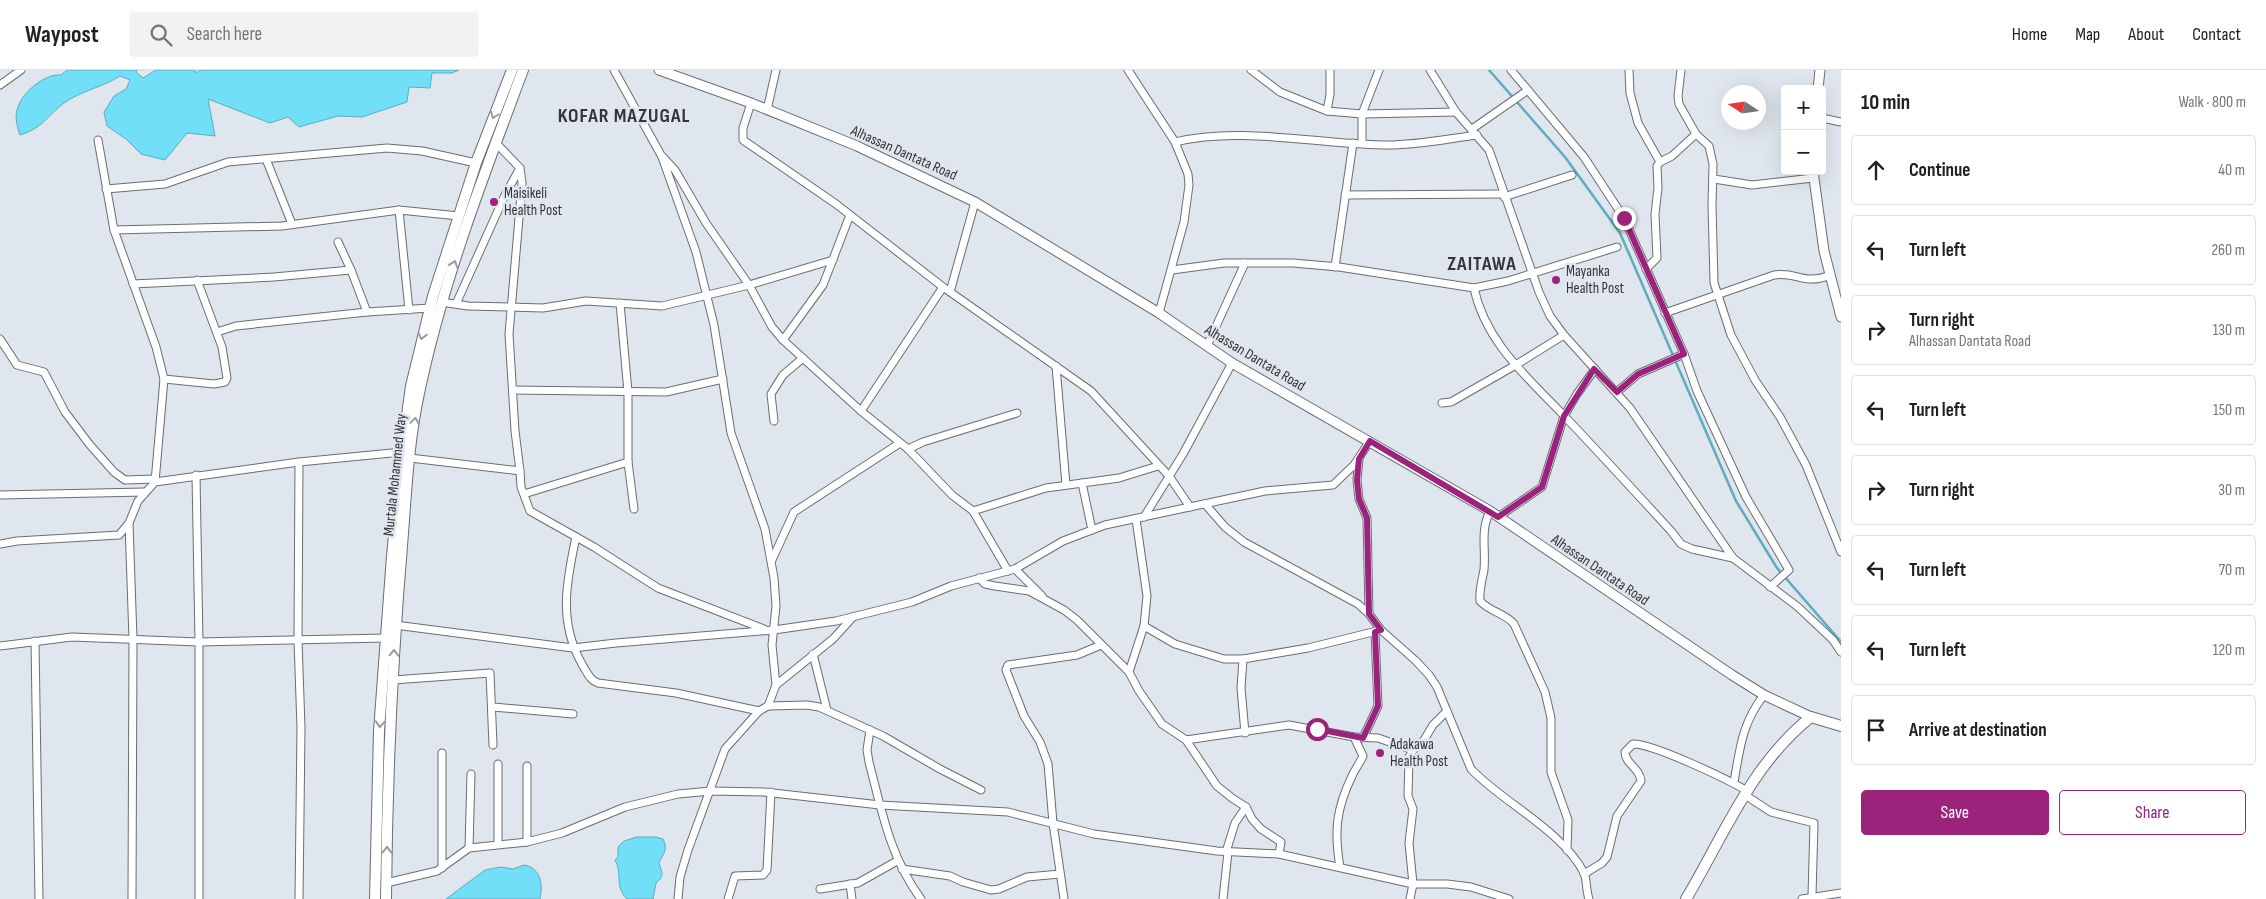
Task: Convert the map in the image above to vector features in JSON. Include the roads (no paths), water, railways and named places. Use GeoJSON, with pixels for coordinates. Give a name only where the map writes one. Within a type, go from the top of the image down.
{"type":"FeatureCollection","features":[{"type":"Feature","properties":{"kind":"main road","name":"Murtala Mohammed Way"},"geometry":{"type":"LineString","coordinates":[[386,899],[395,624],[411,386],[430,308],[459,216],[476,163],[512,70]]}},
{"type":"Feature","properties":{"kind":"main road","name":"Murtala Mohammed Way"},"geometry":{"type":"LineString","coordinates":[[375,899],[377,769],[386,638],[406,455],[441,302],[523,70]]}},
{"type":"Feature","properties":{"kind":"main road"},"geometry":{"type":"LineString","coordinates":[[1688,898],[1746,793],[1774,754],[1811,717],[1841,726]]}},
{"type":"Feature","properties":{"kind":"street"},"geometry":{"type":"LineString","coordinates":[[0,85],[21,70]]}},
{"type":"Feature","properties":{"kind":"street"},"geometry":{"type":"LineString","coordinates":[[614,70],[662,157],[696,252],[708,296],[731,433],[752,488],[772,560],[776,606],[770,630],[776,685],[768,706]]}},
{"type":"Feature","properties":{"kind":"street","name":"Alhassan Dantata Road"},"geometry":{"type":"LineString","coordinates":[[659,70],[752,103],[857,146],[975,202],[1158,313],[1232,363],[1490,511],[1764,695],[1811,717]]}},
{"type":"Feature","properties":{"kind":"street"},"geometry":{"type":"LineString","coordinates":[[767,110],[776,70]]}},
{"type":"Feature","properties":{"kind":"street"},"geometry":{"type":"LineString","coordinates":[[1128,70],[1175,142],[1188,174],[1189,185],[1184,222],[1172,270],[1158,313]]}},
{"type":"Feature","properties":{"kind":"street"},"geometry":{"type":"LineString","coordinates":[[1251,70],[1280,92],[1326,111],[1362,114],[1456,112]]}},
{"type":"Feature","properties":{"kind":"street"},"geometry":{"type":"LineString","coordinates":[[1326,111],[1330,94],[1330,70]]}},
{"type":"Feature","properties":{"kind":"street"},"geometry":{"type":"LineString","coordinates":[[1362,143],[1362,114],[1379,70]]}},
{"type":"Feature","properties":{"kind":"street"},"geometry":{"type":"LineString","coordinates":[[1430,70],[1456,112],[1489,150],[1532,273],[1550,316],[1564,335],[1630,408],[1733,558],[1805,614],[1833,640],[1841,652]]}},
{"type":"Feature","properties":{"kind":"street"},"geometry":{"type":"LineString","coordinates":[[1512,70],[1525,92],[1584,157],[1624,218],[1681,355],[1746,497],[1789,572],[1770,587]]}},
{"type":"Feature","properties":{"kind":"street"},"geometry":{"type":"LineString","coordinates":[[1629,70],[1630,93],[1638,122],[1660,162]]}},
{"type":"Feature","properties":{"kind":"street"},"geometry":{"type":"LineString","coordinates":[[1681,70],[1679,104],[1696,134],[1711,149],[1714,179],[1712,205],[1714,283],[1731,335],[1755,380],[1780,416],[1806,465],[1841,552]]}},
{"type":"Feature","properties":{"kind":"street"},"geometry":{"type":"LineString","coordinates":[[1818,85],[1820,70]]}},
{"type":"Feature","properties":{"kind":"street"},"geometry":{"type":"LineString","coordinates":[[1472,129],[1525,92]]}},
{"type":"Feature","properties":{"kind":"street"},"geometry":{"type":"LineString","coordinates":[[752,103],[743,128],[743,140],[850,215],[947,290],[1091,391],[1169,476],[1190,507]]}},
{"type":"Feature","properties":{"kind":"street"},"geometry":{"type":"LineString","coordinates":[[1826,119],[1841,122]]}},
{"type":"Feature","properties":{"kind":"street"},"geometry":{"type":"LineString","coordinates":[[1646,269],[1657,258],[1655,214],[1658,188],[1656,167],[1660,162],[1672,156],[1696,134]]}},
{"type":"Feature","properties":{"kind":"street"},"geometry":{"type":"LineString","coordinates":[[1175,142],[1208,136],[1296,138],[1383,145],[1477,136]]}},
{"type":"Feature","properties":{"kind":"street"},"geometry":{"type":"LineString","coordinates":[[98,140],[114,230],[156,347],[164,379],[155,481],[138,501],[130,523],[133,639],[132,899]]}},
{"type":"Feature","properties":{"kind":"street"},"geometry":{"type":"LineString","coordinates":[[1335,267],[1353,142]]}},
{"type":"Feature","properties":{"kind":"street"},"geometry":{"type":"LineString","coordinates":[[496,143],[520,168],[522,204],[510,334],[520,471],[528,507],[534,515],[594,547],[658,588],[770,630]]}},
{"type":"Feature","properties":{"kind":"street"},"geometry":{"type":"LineString","coordinates":[[106,189],[165,184],[228,162],[387,148],[414,150],[476,163]]}},
{"type":"Feature","properties":{"kind":"street"},"geometry":{"type":"LineString","coordinates":[[662,157],[675,170],[706,223],[749,285],[772,326],[783,340],[861,412],[908,450],[952,495],[973,512],[1011,570],[1046,600]]}},
{"type":"Feature","properties":{"kind":"street"},"geometry":{"type":"LineString","coordinates":[[266,159],[292,224]]}},
{"type":"Feature","properties":{"kind":"street"},"geometry":{"type":"LineString","coordinates":[[456,304],[505,195],[520,168]]}},
{"type":"Feature","properties":{"kind":"street"},"geometry":{"type":"LineString","coordinates":[[1345,195],[1504,196],[1572,175]]}},
{"type":"Feature","properties":{"kind":"street"},"geometry":{"type":"LineString","coordinates":[[1714,179],[1752,185],[1813,175],[1824,251],[1830,275],[1838,294],[1841,316]]}},
{"type":"Feature","properties":{"kind":"street"},"geometry":{"type":"LineString","coordinates":[[861,412],[947,290],[975,202]]}},
{"type":"Feature","properties":{"kind":"street"},"geometry":{"type":"LineString","coordinates":[[114,230],[292,224],[399,210],[459,216]]}},
{"type":"Feature","properties":{"kind":"street"},"geometry":{"type":"LineString","coordinates":[[399,210],[409,310]]}},
{"type":"Feature","properties":{"kind":"street"},"geometry":{"type":"LineString","coordinates":[[783,340],[823,285],[850,215]]}},
{"type":"Feature","properties":{"kind":"street"},"geometry":{"type":"LineString","coordinates":[[338,242],[367,312]]}},
{"type":"Feature","properties":{"kind":"street"},"geometry":{"type":"LineString","coordinates":[[1172,270],[1224,263],[1293,263],[1335,267],[1474,288],[1508,281],[1616,247]]}},
{"type":"Feature","properties":{"kind":"street"},"geometry":{"type":"LineString","coordinates":[[441,302],[543,308],[586,301],[662,306],[749,285],[833,260]]}},
{"type":"Feature","properties":{"kind":"street"},"geometry":{"type":"LineString","coordinates":[[1208,346],[1245,263]]}},
{"type":"Feature","properties":{"kind":"street"},"geometry":{"type":"LineString","coordinates":[[133,284],[274,277],[351,270]]}},
{"type":"Feature","properties":{"kind":"street"},"geometry":{"type":"LineString","coordinates":[[1665,313],[1774,275],[1790,275],[1811,281],[1830,275]]}},
{"type":"Feature","properties":{"kind":"street"},"geometry":{"type":"LineString","coordinates":[[164,379],[214,384],[225,382],[227,378],[218,332],[197,280]]}},
{"type":"Feature","properties":{"kind":"street"},"geometry":{"type":"LineString","coordinates":[[1474,288],[1478,306],[1514,366],[1564,416],[1671,531],[1680,544],[1692,549],[1733,558]]}},
{"type":"Feature","properties":{"kind":"street"},"geometry":{"type":"LineString","coordinates":[[620,304],[628,392],[628,462],[634,509]]}},
{"type":"Feature","properties":{"kind":"street"},"geometry":{"type":"LineString","coordinates":[[218,332],[236,326],[367,312],[430,308]]}},
{"type":"Feature","properties":{"kind":"street"},"geometry":{"type":"LineString","coordinates":[[1442,403],[1451,402],[1564,335]]}},
{"type":"Feature","properties":{"kind":"street"},"geometry":{"type":"LineString","coordinates":[[0,339],[17,365],[44,372],[65,412],[90,445],[114,472],[125,480],[155,481],[299,462],[406,455],[520,471]]}},
{"type":"Feature","properties":{"kind":"street"},"geometry":{"type":"LineString","coordinates":[[1617,392],[1638,374],[1681,355]]}},
{"type":"Feature","properties":{"kind":"street"},"geometry":{"type":"LineString","coordinates":[[774,421],[771,394],[783,375],[803,358]]}},
{"type":"Feature","properties":{"kind":"street"},"geometry":{"type":"LineString","coordinates":[[1129,672],[1144,626],[1147,596],[1140,518],[1184,454],[1232,363]]}},
{"type":"Feature","properties":{"kind":"street"},"geometry":{"type":"LineString","coordinates":[[1056,366],[1066,485]]}},
{"type":"Feature","properties":{"kind":"street"},"geometry":{"type":"LineString","coordinates":[[1498,517],[1542,487],[1564,416],[1594,369]]}},
{"type":"Feature","properties":{"kind":"street"},"geometry":{"type":"LineString","coordinates":[[513,390],[666,392],[722,379]]}},
{"type":"Feature","properties":{"kind":"street"},"geometry":{"type":"LineString","coordinates":[[908,450],[923,442],[1017,413]]}},
{"type":"Feature","properties":{"kind":"street"},"geometry":{"type":"LineString","coordinates":[[395,624],[572,648],[770,630],[853,617],[912,602],[952,586],[1011,570],[1063,542],[1092,530],[1266,491],[1333,485],[1359,459],[1370,441]]}},
{"type":"Feature","properties":{"kind":"street"},"geometry":{"type":"LineString","coordinates":[[772,560],[794,512],[900,443]]}},
{"type":"Feature","properties":{"kind":"street"},"geometry":{"type":"LineString","coordinates":[[1359,459],[1357,480],[1359,499],[1367,518],[1369,614]]}},
{"type":"Feature","properties":{"kind":"street"},"geometry":{"type":"LineString","coordinates":[[299,462],[299,899]]}},
{"type":"Feature","properties":{"kind":"street"},"geometry":{"type":"LineString","coordinates":[[524,494],[628,462]]}},
{"type":"Feature","properties":{"kind":"street"},"geometry":{"type":"LineString","coordinates":[[973,512],[1046,488],[1119,478],[1158,466]]}},
{"type":"Feature","properties":{"kind":"street"},"geometry":{"type":"LineString","coordinates":[[196,475],[199,642],[199,899]]}},
{"type":"Feature","properties":{"kind":"street"},"geometry":{"type":"LineString","coordinates":[[1082,483],[1092,530]]}},
{"type":"Feature","properties":{"kind":"street"},"geometry":{"type":"LineString","coordinates":[[0,496],[144,492]]}},
{"type":"Feature","properties":{"kind":"street"},"geometry":{"type":"LineString","coordinates":[[1205,504],[1225,527],[1244,542],[1344,595],[1369,614],[1378,631],[1416,661],[1437,687],[1470,769],[1568,850],[1584,874],[1589,899]]}},
{"type":"Feature","properties":{"kind":"street"},"geometry":{"type":"LineString","coordinates":[[1490,511],[1484,522],[1482,533],[1484,550],[1480,601],[1486,607],[1508,617],[1514,624],[1545,692],[1551,718],[1551,772],[1568,820],[1568,850]]}},
{"type":"Feature","properties":{"kind":"street"},"geometry":{"type":"LineString","coordinates":[[0,544],[17,541],[119,535],[130,523]]}},
{"type":"Feature","properties":{"kind":"street"},"geometry":{"type":"LineString","coordinates":[[576,537],[566,590],[566,612],[572,648],[591,680],[598,683],[676,693],[759,711]]}},
{"type":"Feature","properties":{"kind":"street"},"geometry":{"type":"LineString","coordinates":[[979,578],[985,584],[1029,591],[1077,620],[1129,672],[1139,691],[1162,724],[1186,740],[1217,786],[1246,807],[1260,829],[1281,842],[1279,854]]}},
{"type":"Feature","properties":{"kind":"street"},"geometry":{"type":"LineString","coordinates":[[776,685],[833,639],[853,617]]}},
{"type":"Feature","properties":{"kind":"street"},"geometry":{"type":"LineString","coordinates":[[1144,626],[1175,644],[1224,659],[1244,659],[1308,648],[1378,631]]}},
{"type":"Feature","properties":{"kind":"street"},"geometry":{"type":"LineString","coordinates":[[1363,738],[1378,706],[1378,631]]}},
{"type":"Feature","properties":{"kind":"street"},"geometry":{"type":"LineString","coordinates":[[0,646],[72,637],[199,642],[386,638]]}},
{"type":"Feature","properties":{"kind":"street"},"geometry":{"type":"LineString","coordinates":[[35,642],[38,899]]}},
{"type":"Feature","properties":{"kind":"street"},"geometry":{"type":"LineString","coordinates":[[1064,899],[1053,823],[1048,764],[1040,742],[1024,716],[1008,678],[1008,665],[1077,655],[1101,645]]}},
{"type":"Feature","properties":{"kind":"street"},"geometry":{"type":"LineString","coordinates":[[813,654],[827,710]]}},
{"type":"Feature","properties":{"kind":"street"},"geometry":{"type":"LineString","coordinates":[[1244,659],[1242,688],[1245,732]]}},
{"type":"Feature","properties":{"kind":"street"},"geometry":{"type":"LineString","coordinates":[[393,680],[490,673],[493,707],[493,746]]}},
{"type":"Feature","properties":{"kind":"street"},"geometry":{"type":"LineString","coordinates":[[1734,782],[1742,733],[1753,709],[1764,695]]}},
{"type":"Feature","properties":{"kind":"street"},"geometry":{"type":"LineString","coordinates":[[678,899],[680,877],[688,850],[725,749],[759,711],[768,706],[807,705],[827,710],[870,730],[981,790]]}},
{"type":"Feature","properties":{"kind":"street"},"geometry":{"type":"LineString","coordinates":[[493,707],[573,714]]}},
{"type":"Feature","properties":{"kind":"street"},"geometry":{"type":"LineString","coordinates":[[1410,899],[1413,884],[1409,843],[1413,809],[1408,796],[1408,765],[1413,750],[1424,740],[1433,725],[1446,711]]}},
{"type":"Feature","properties":{"kind":"street"},"geometry":{"type":"LineString","coordinates":[[1186,740],[1289,725],[1354,737],[1378,738],[1413,750]]}},
{"type":"Feature","properties":{"kind":"street"},"geometry":{"type":"LineString","coordinates":[[870,730],[869,762],[880,805],[897,860],[921,899]]}},
{"type":"Feature","properties":{"kind":"street"},"geometry":{"type":"LineString","coordinates":[[1340,867],[1336,835],[1338,813],[1344,795],[1363,756],[1354,737]]}},
{"type":"Feature","properties":{"kind":"street"},"geometry":{"type":"LineString","coordinates":[[1584,874],[1602,863],[1607,857],[1616,816],[1641,781],[1639,772],[1625,757],[1628,747],[1633,744],[1643,745],[1734,782],[1771,812],[1814,823],[1812,896]]}},
{"type":"Feature","properties":{"kind":"street"},"geometry":{"type":"LineString","coordinates":[[442,753],[442,868]]}},
{"type":"Feature","properties":{"kind":"street"},"geometry":{"type":"LineString","coordinates":[[498,764],[498,844]]}},
{"type":"Feature","properties":{"kind":"street"},"geometry":{"type":"LineString","coordinates":[[527,766],[527,842]]}},
{"type":"Feature","properties":{"kind":"street"},"geometry":{"type":"LineString","coordinates":[[469,848],[471,774]]}},
{"type":"Feature","properties":{"kind":"street"},"geometry":{"type":"LineString","coordinates":[[386,883],[426,875],[442,868],[469,848],[527,842],[562,833],[624,807],[678,794],[711,791],[771,792],[880,805],[998,811],[1100,835],[1227,852],[1279,854],[1413,884],[1429,883],[1471,887],[1509,899]]}},
{"type":"Feature","properties":{"kind":"street"},"geometry":{"type":"LineString","coordinates":[[728,899],[735,876],[763,875],[767,870],[771,792]]}},
{"type":"Feature","properties":{"kind":"street"},"geometry":{"type":"LineString","coordinates":[[1223,899],[1227,852],[1232,831],[1246,807]]}},
{"type":"Feature","properties":{"kind":"street"},"geometry":{"type":"LineString","coordinates":[[820,890],[850,884],[870,877],[897,860]]}},
{"type":"Feature","properties":{"kind":"street"},"geometry":{"type":"LineString","coordinates":[[902,869],[950,876],[991,890],[999,889],[1027,877],[1060,874]]}},
{"type":"Feature","properties":{"kind":"street"},"geometry":{"type":"LineString","coordinates":[[850,884],[852,899]]}},
{"type":"Feature","properties":{"kind":"street"},"geometry":{"type":"LineString","coordinates":[[1802,899],[1841,893]]}},
{"type":"Feature","properties":{"kind":"water"},"geometry":{"type":"Polygon","coordinates":[[[67,70],[137,70],[136,72],[143,78],[156,70],[195,70],[196,73],[200,70],[459,70],[452,73],[432,73],[430,88],[409,87],[407,102],[362,117],[338,116],[299,127],[288,117],[270,123],[208,99],[215,136],[187,133],[165,160],[141,154],[126,139],[107,126],[104,112],[114,96],[126,89],[130,80],[120,76],[64,103],[40,125],[20,135],[16,114],[24,96],[41,81],[48,77],[61,75],[67,70]]]}},
{"type":"Feature","properties":{"kind":"water"},"geometry":{"type":"Polygon","coordinates":[[[637,837],[663,839],[665,845],[665,851],[659,862],[662,875],[656,883],[653,899],[627,899],[621,890],[615,860],[618,857],[618,847],[624,841],[637,837]]]}},
{"type":"Feature","properties":{"kind":"water"},"geometry":{"type":"Polygon","coordinates":[[[524,865],[534,869],[540,878],[540,899],[446,899],[485,870],[501,867],[513,869],[524,865]]]}},
{"type":"Feature","properties":{"kind":"waterway"},"geometry":{"type":"LineString","coordinates":[[1489,70],[1565,157],[1620,233],[1736,501],[1777,568],[1841,642]]}},
{"type":"Feature","properties":{"kind":"place","name":"Maisikeli Health Post"},"geometry":{"type":"Point","coordinates":[494,202]}},
{"type":"Feature","properties":{"kind":"place","name":"Mayanka Health Post"},"geometry":{"type":"Point","coordinates":[1556,280]}},
{"type":"Feature","properties":{"kind":"place","name":"Adakawa Health Post"},"geometry":{"type":"Point","coordinates":[1380,753]}},
{"type":"Feature","properties":{"kind":"district","name":"KOFAR MAZUGAL"},"geometry":{"type":"Point","coordinates":[624,116]}},
{"type":"Feature","properties":{"kind":"district","name":"ZAITAWA"},"geometry":{"type":"Point","coordinates":[1482,264]}}]}
